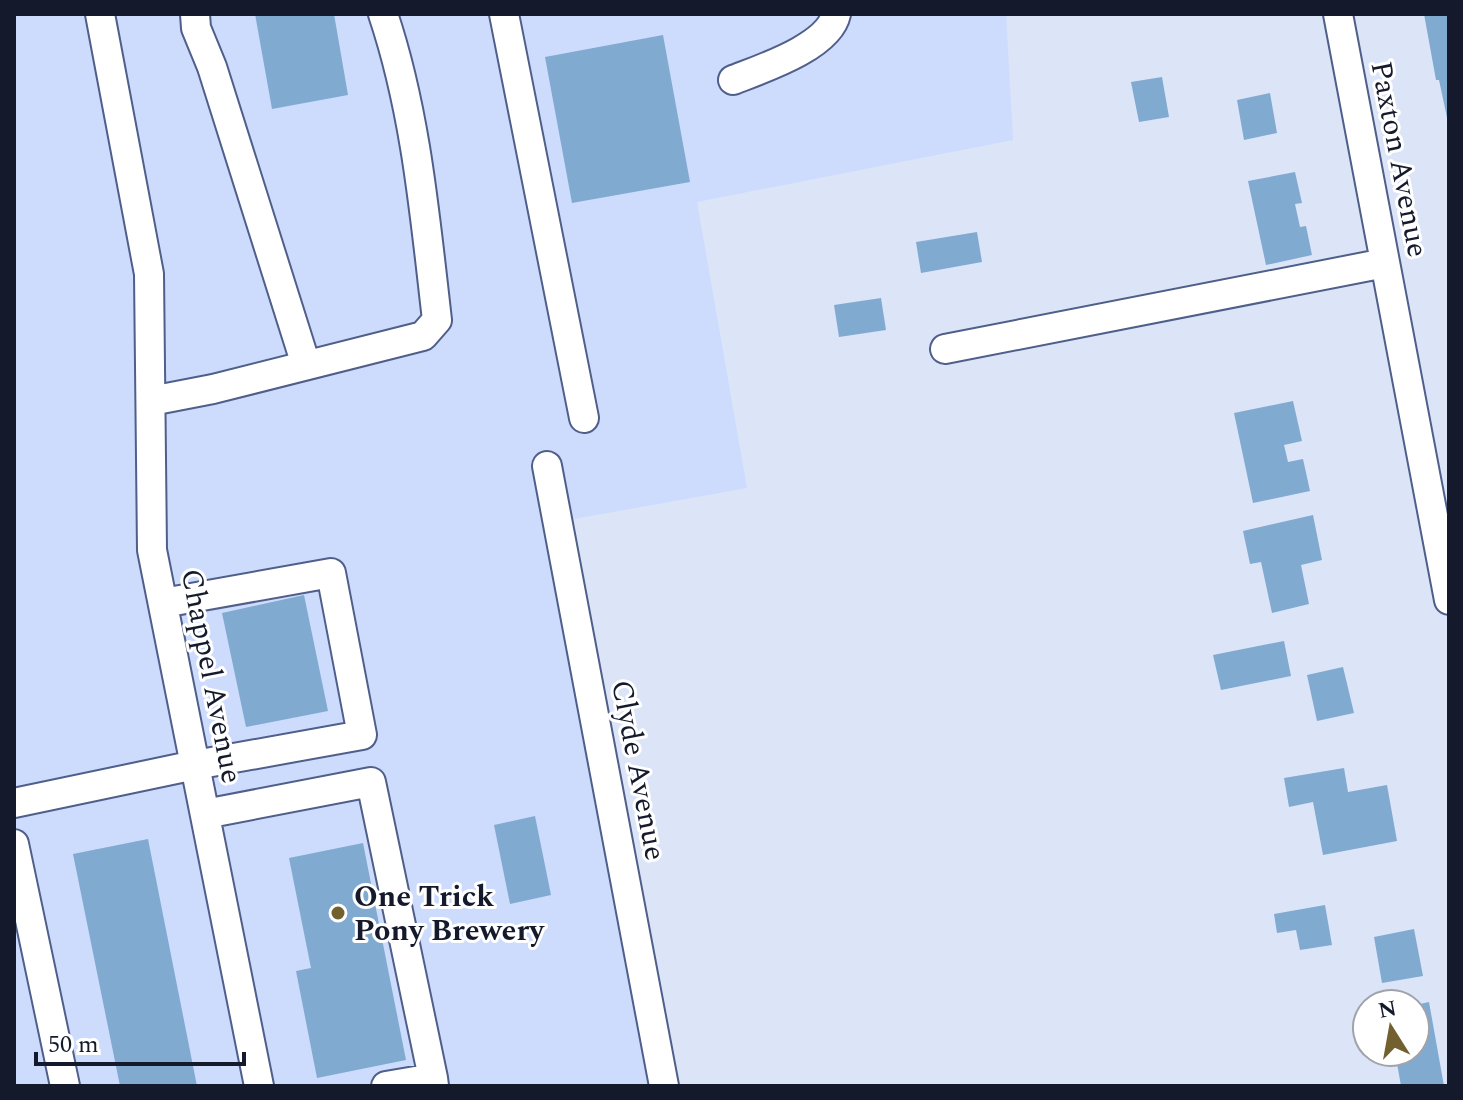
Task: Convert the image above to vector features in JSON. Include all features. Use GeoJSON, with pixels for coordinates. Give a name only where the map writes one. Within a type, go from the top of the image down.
{"type":"FeatureCollection","features":[{"type":"Feature","properties":{"kind":"street","name":"Chappel Avenue"},"geometry":{"type":"LineString","coordinates":[[100,14],[149,274],[152,550],[259,1086]]}},
{"type":"Feature","properties":{"kind":"street"},"geometry":{"type":"LineString","coordinates":[[195,14],[196,28],[212,67],[306,365]]}},
{"type":"Feature","properties":{"kind":"street"},"geometry":{"type":"LineString","coordinates":[[151,401],[213,389],[423,336],[437,320],[424,202],[405,94],[399,63],[383,14]]}},
{"type":"Feature","properties":{"kind":"street"},"geometry":{"type":"LineString","coordinates":[[504,14],[584,418]]}},
{"type":"Feature","properties":{"kind":"street"},"geometry":{"type":"LineString","coordinates":[[733,80],[798,53],[833,24],[836,14]]}},
{"type":"Feature","properties":{"kind":"street","name":"Paxton Avenue"},"geometry":{"type":"LineString","coordinates":[[1338,14],[1449,600]]}},
{"type":"Feature","properties":{"kind":"street"},"geometry":{"type":"LineString","coordinates":[[945,349],[1385,263]]}},
{"type":"Feature","properties":{"kind":"street","name":"Clyde Avenue"},"geometry":{"type":"LineString","coordinates":[[547,466],[664,1086]]}},
{"type":"Feature","properties":{"kind":"street"},"geometry":{"type":"LineString","coordinates":[[14,803],[195,765],[362,735],[331,573],[163,603]]}},
{"type":"Feature","properties":{"kind":"street"},"geometry":{"type":"LineString","coordinates":[[205,814],[371,782],[434,1082],[386,1086]]}},
{"type":"Feature","properties":{"kind":"street"},"geometry":{"type":"LineString","coordinates":[[14,844],[65,1086]]}},
{"type":"Feature","properties":{"kind":"shaded area"},"geometry":{"type":"Polygon","coordinates":[[[14,14],[1006,14],[1013,140],[697,202],[747,488],[557,522],[664,1086],[14,1086],[14,14]]]}},
{"type":"Feature","properties":{"kind":"building"},"geometry":{"type":"Polygon","coordinates":[[[255,14],[334,14],[348,95],[272,109],[255,14]]]}},
{"type":"Feature","properties":{"kind":"building"},"geometry":{"type":"Polygon","coordinates":[[[1424,14],[1449,14],[1449,127],[1439,80],[1436,80],[1424,14]]]}},
{"type":"Feature","properties":{"kind":"building"},"geometry":{"type":"Polygon","coordinates":[[[663,35],[690,182],[572,203],[545,57],[663,35]]]}},
{"type":"Feature","properties":{"kind":"building"},"geometry":{"type":"Polygon","coordinates":[[[1162,77],[1169,117],[1139,122],[1131,82],[1162,77]]]}},
{"type":"Feature","properties":{"kind":"building"},"geometry":{"type":"Polygon","coordinates":[[[1270,93],[1277,133],[1244,140],[1237,100],[1270,93]]]}},
{"type":"Feature","properties":{"kind":"building"},"geometry":{"type":"Polygon","coordinates":[[[1295,172],[1302,203],[1295,204],[1300,227],[1306,226],[1312,255],[1266,265],[1248,181],[1295,172]]]}},
{"type":"Feature","properties":{"kind":"building"},"geometry":{"type":"Polygon","coordinates":[[[977,232],[982,262],[921,273],[916,242],[977,232]]]}},
{"type":"Feature","properties":{"kind":"building"},"geometry":{"type":"Polygon","coordinates":[[[881,298],[886,330],[839,337],[834,305],[881,298]]]}},
{"type":"Feature","properties":{"kind":"building"},"geometry":{"type":"Polygon","coordinates":[[[1293,401],[1302,441],[1284,445],[1288,462],[1303,459],[1310,491],[1253,503],[1234,413],[1293,401]]]}},
{"type":"Feature","properties":{"kind":"building"},"geometry":{"type":"Polygon","coordinates":[[[1313,515],[1322,560],[1301,565],[1309,604],[1272,613],[1261,562],[1250,564],[1243,531],[1313,515]]]}},
{"type":"Feature","properties":{"kind":"building"},"geometry":{"type":"Polygon","coordinates":[[[304,595],[328,711],[246,727],[222,613],[304,595]]]}},
{"type":"Feature","properties":{"kind":"building"},"geometry":{"type":"Polygon","coordinates":[[[1284,641],[1291,676],[1221,690],[1213,655],[1284,641]]]}},
{"type":"Feature","properties":{"kind":"building"},"geometry":{"type":"Polygon","coordinates":[[[1343,667],[1354,713],[1317,721],[1307,675],[1343,667]]]}},
{"type":"Feature","properties":{"kind":"building"},"geometry":{"type":"Polygon","coordinates":[[[1344,768],[1348,792],[1387,785],[1397,841],[1323,855],[1313,802],[1289,807],[1284,778],[1344,768]]]}},
{"type":"Feature","properties":{"kind":"building"},"geometry":{"type":"Polygon","coordinates":[[[535,816],[551,895],[510,904],[494,825],[535,816]]]}},
{"type":"Feature","properties":{"kind":"building"},"geometry":{"type":"Polygon","coordinates":[[[148,839],[197,1086],[120,1086],[73,854],[148,839]]]}},
{"type":"Feature","properties":{"kind":"building","name":"One Trick Pony Brewery"},"geometry":{"type":"Polygon","coordinates":[[[363,843],[406,1060],[317,1078],[296,971],[311,968],[289,858],[363,843]]]}},
{"type":"Feature","properties":{"kind":"building"},"geometry":{"type":"Polygon","coordinates":[[[1325,905],[1332,945],[1300,950],[1296,930],[1277,933],[1274,914],[1325,905]]]}},
{"type":"Feature","properties":{"kind":"building"},"geometry":{"type":"Polygon","coordinates":[[[1414,929],[1423,976],[1382,983],[1374,937],[1414,929]]]}},
{"type":"Feature","properties":{"kind":"building"},"geometry":{"type":"Polygon","coordinates":[[[1431,1013],[1444,1086],[1401,1086],[1398,1068],[1431,1068],[1431,1013]]]}},
{"type":"Feature","properties":{"kind":"place","name":"One Trick Pony Brewery"},"geometry":{"type":"Point","coordinates":[338,913]}}]}
